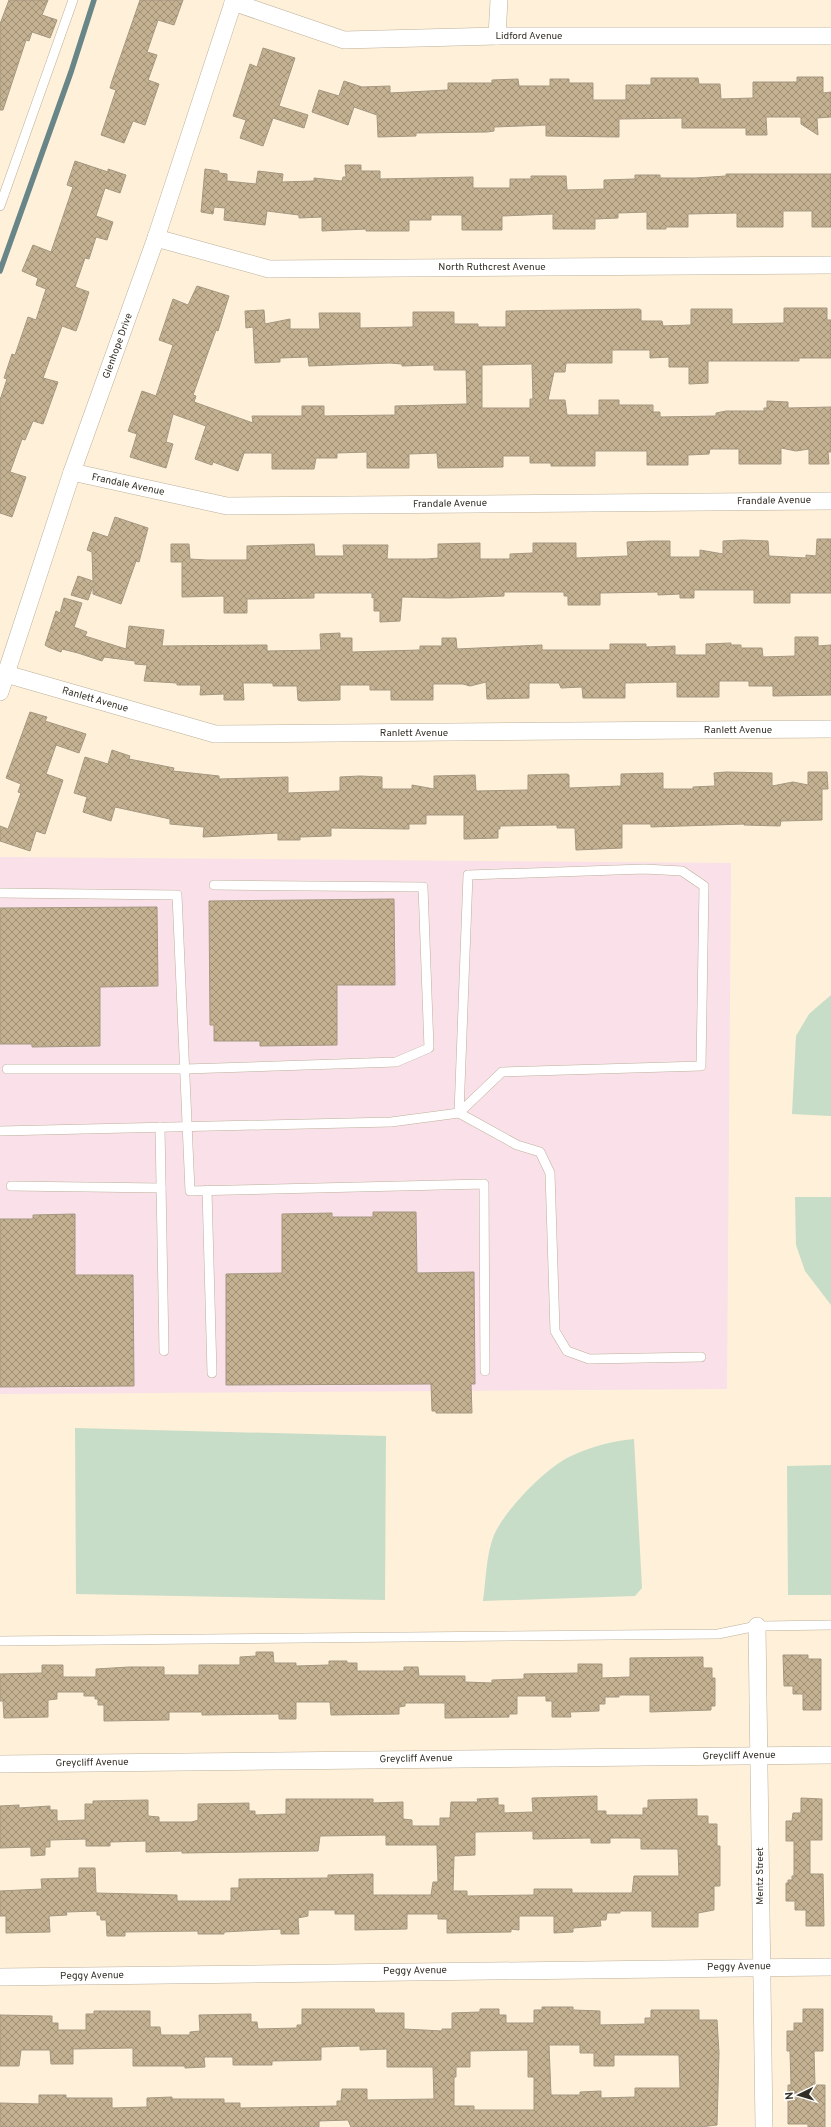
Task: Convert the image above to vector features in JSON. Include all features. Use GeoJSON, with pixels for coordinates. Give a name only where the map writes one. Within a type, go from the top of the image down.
{"type":"FeatureCollection","features":[{"type":"Feature","properties":{"kind":"street"},"geometry":{"type":"LineString","coordinates":[[497,36],[499,0]]}},
{"type":"Feature","properties":{"kind":"street","name":"Lidford Avenue"},"geometry":{"type":"LineString","coordinates":[[234,1],[344,40],[497,36],[831,36]]}},
{"type":"Feature","properties":{"kind":"street","name":"Glenhope Drive"},"geometry":{"type":"LineString","coordinates":[[0,692],[72,472],[156,238],[234,1]]}},
{"type":"Feature","properties":{"kind":"street","name":"North Ruthcrest Avenue"},"geometry":{"type":"LineString","coordinates":[[156,238],[269,269],[831,264]]}},
{"type":"Feature","properties":{"kind":"street","name":"Frandale Avenue"},"geometry":{"type":"LineString","coordinates":[[72,472],[227,506],[831,500]]}},
{"type":"Feature","properties":{"kind":"street","name":"Ranlett Avenue"},"geometry":{"type":"LineString","coordinates":[[6,674],[215,734],[831,730]]}},
{"type":"Feature","properties":{"kind":"street","name":"Mentz Street"},"geometry":{"type":"LineString","coordinates":[[757,1626],[760,1967],[764,2127]]}},
{"type":"Feature","properties":{"kind":"street","name":"Greycliff Avenue"},"geometry":{"type":"LineString","coordinates":[[0,1764],[831,1755]]}},
{"type":"Feature","properties":{"kind":"street","name":"Peggy Avenue"},"geometry":{"type":"LineString","coordinates":[[0,1977],[831,1967]]}},
{"type":"Feature","properties":{"kind":"lane"},"geometry":{"type":"LineString","coordinates":[[0,206],[73,0]]}},
{"type":"Feature","properties":{"kind":"lane"},"geometry":{"type":"LineString","coordinates":[[0,1131],[391,1122],[459,1113],[502,1072],[701,1066],[704,886],[682,872],[644,869],[468,875],[459,1113]]}},
{"type":"Feature","properties":{"kind":"lane"},"geometry":{"type":"LineString","coordinates":[[7,1069],[185,1068],[396,1062],[429,1048],[423,887],[214,885]]}},
{"type":"Feature","properties":{"kind":"lane"},"geometry":{"type":"LineString","coordinates":[[0,893],[177,895],[190,1190],[484,1184],[485,1371]]}},
{"type":"Feature","properties":{"kind":"lane"},"geometry":{"type":"LineString","coordinates":[[459,1113],[517,1145],[540,1152],[550,1173],[555,1331],[567,1351],[589,1359],[701,1357]]}},
{"type":"Feature","properties":{"kind":"lane"},"geometry":{"type":"LineString","coordinates":[[160,1127],[164,1351]]}},
{"type":"Feature","properties":{"kind":"lane"},"geometry":{"type":"LineString","coordinates":[[11,1186],[161,1188]]}},
{"type":"Feature","properties":{"kind":"lane"},"geometry":{"type":"LineString","coordinates":[[207,1190],[212,1373]]}},
{"type":"Feature","properties":{"kind":"lane"},"geometry":{"type":"LineString","coordinates":[[0,1641],[718,1634],[757,1626],[831,1625]]}},
{"type":"Feature","properties":{"kind":"shaded area"},"geometry":{"type":"Polygon","coordinates":[[[0,857],[731,863],[727,1389],[0,1394],[0,857]]]}},
{"type":"Feature","properties":{"kind":"green space"},"geometry":{"type":"Polygon","coordinates":[[[831,995],[831,1116],[792,1114],[796,1036],[809,1014],[831,995]]]}},
{"type":"Feature","properties":{"kind":"green space"},"geometry":{"type":"Polygon","coordinates":[[[795,1197],[831,1197],[831,1305],[805,1271],[796,1245],[795,1197]]]}},
{"type":"Feature","properties":{"kind":"green space"},"geometry":{"type":"Polygon","coordinates":[[[75,1428],[386,1436],[385,1600],[76,1594],[75,1428]]]}},
{"type":"Feature","properties":{"kind":"green space"},"geometry":{"type":"Polygon","coordinates":[[[634,1439],[642,1588],[635,1596],[483,1601],[491,1543],[499,1525],[516,1502],[538,1480],[569,1457],[601,1445],[634,1439]]]}},
{"type":"Feature","properties":{"kind":"green space"},"geometry":{"type":"Polygon","coordinates":[[[831,1465],[831,1595],[788,1595],[787,1466],[831,1465]]]}},
{"type":"Feature","properties":{"kind":"building"},"geometry":{"type":"Polygon","coordinates":[[[9,0],[48,0],[42,15],[57,20],[50,38],[32,32],[29,41],[26,40],[3,110],[0,110],[0,24],[9,0]]]}},
{"type":"Feature","properties":{"kind":"building"},"geometry":{"type":"Polygon","coordinates":[[[140,0],[183,0],[174,25],[158,20],[147,52],[157,55],[148,80],[159,84],[145,125],[133,121],[124,143],[101,135],[116,90],[110,88],[112,81],[140,0]]]}},
{"type":"Feature","properties":{"kind":"building"},"geometry":{"type":"Polygon","coordinates":[[[263,48],[295,58],[279,106],[308,115],[304,128],[273,118],[263,146],[240,138],[246,120],[233,116],[250,64],[257,67],[263,48]]]}},
{"type":"Feature","properties":{"kind":"building"},"geometry":{"type":"Polygon","coordinates":[[[797,77],[823,77],[823,93],[831,92],[831,117],[817,118],[818,135],[801,124],[801,117],[766,117],[767,135],[746,135],[746,128],[682,128],[682,118],[619,119],[619,137],[546,136],[546,125],[494,127],[494,131],[487,132],[416,133],[416,136],[378,137],[377,115],[354,107],[348,125],[312,112],[319,90],[339,96],[344,81],[362,87],[390,86],[390,93],[448,90],[448,83],[492,83],[492,80],[518,79],[519,86],[550,86],[550,79],[569,79],[569,83],[593,83],[593,100],[626,100],[626,85],[651,85],[651,78],[698,78],[699,84],[720,84],[721,99],[753,98],[753,82],[797,82],[797,77]]]}},
{"type":"Feature","properties":{"kind":"building"},"geometry":{"type":"Polygon","coordinates":[[[75,161],[108,172],[108,169],[126,175],[120,193],[105,188],[96,216],[113,222],[107,240],[96,237],[89,259],[85,258],[75,287],[89,292],[81,317],[76,331],[62,326],[43,378],[58,382],[43,424],[33,421],[25,440],[22,439],[10,472],[26,477],[12,517],[0,513],[0,400],[7,379],[4,378],[12,354],[15,355],[28,317],[36,320],[46,289],[36,285],[38,278],[22,271],[33,245],[51,252],[73,187],[67,185],[75,161]]]}},
{"type":"Feature","properties":{"kind":"building"},"geometry":{"type":"Polygon","coordinates":[[[345,165],[361,165],[361,171],[380,171],[380,179],[473,177],[473,188],[510,188],[510,179],[531,179],[531,176],[566,176],[567,190],[604,189],[604,180],[635,179],[635,175],[660,175],[660,178],[695,178],[726,176],[726,174],[831,174],[831,227],[812,227],[812,211],[783,211],[783,227],[737,227],[737,213],[688,214],[688,227],[647,229],[647,212],[618,213],[618,218],[595,219],[595,229],[553,229],[553,214],[502,216],[502,230],[462,230],[462,215],[431,215],[431,220],[409,220],[409,231],[366,231],[366,229],[322,231],[322,217],[299,218],[299,215],[267,211],[265,225],[224,220],[225,208],[214,207],[213,214],[201,212],[205,169],[227,174],[227,181],[256,184],[258,171],[283,174],[282,182],[314,181],[314,178],[342,181],[343,177],[346,177],[345,165]]]}},
{"type":"Feature","properties":{"kind":"building"},"geometry":{"type":"Polygon","coordinates":[[[197,286],[229,296],[218,331],[216,330],[193,395],[196,396],[194,402],[253,423],[252,416],[302,416],[302,406],[324,406],[324,416],[395,415],[395,406],[467,404],[466,370],[434,370],[434,365],[402,366],[402,364],[390,363],[309,366],[308,357],[280,358],[280,362],[255,363],[253,327],[246,328],[245,311],[264,310],[265,324],[290,319],[290,329],[320,329],[319,313],[360,313],[360,328],[413,327],[413,312],[454,312],[454,324],[478,324],[478,327],[506,327],[506,311],[639,309],[641,310],[641,321],[662,321],[663,326],[691,325],[691,309],[732,309],[732,324],[784,323],[784,308],[827,308],[827,320],[831,320],[831,358],[799,358],[799,361],[708,361],[708,383],[689,384],[689,367],[669,367],[669,357],[650,358],[650,350],[612,350],[612,363],[566,363],[565,372],[554,372],[548,400],[565,400],[567,415],[599,415],[599,400],[619,400],[619,405],[653,405],[653,412],[660,412],[660,417],[716,416],[716,413],[726,411],[764,411],[764,408],[767,408],[767,401],[788,402],[788,408],[831,407],[831,452],[828,452],[829,464],[809,464],[809,449],[796,451],[781,448],[781,464],[739,464],[739,449],[710,449],[709,454],[688,455],[688,465],[647,465],[647,451],[595,451],[595,466],[551,466],[551,463],[530,463],[530,456],[503,456],[503,467],[438,468],[437,453],[409,454],[409,468],[367,468],[367,452],[337,453],[337,458],[316,458],[314,469],[272,469],[272,453],[244,453],[238,471],[213,462],[212,465],[195,459],[206,426],[173,414],[166,442],[173,444],[166,468],[130,457],[137,434],[128,431],[142,391],[156,396],[173,345],[159,340],[173,299],[188,305],[197,286]],[[532,364],[482,365],[482,408],[530,408],[530,399],[533,399],[532,364]]]}},
{"type":"Feature","properties":{"kind":"building"},"geometry":{"type":"Polygon","coordinates":[[[115,517],[148,528],[139,562],[136,561],[121,604],[93,594],[93,586],[88,600],[71,595],[78,576],[93,581],[92,552],[87,550],[93,532],[108,537],[115,517]]]}},
{"type":"Feature","properties":{"kind":"building"},"geometry":{"type":"Polygon","coordinates":[[[817,539],[831,539],[831,593],[790,593],[790,603],[754,603],[754,590],[694,590],[694,598],[680,598],[680,594],[658,595],[658,592],[600,593],[600,605],[568,605],[568,596],[564,596],[564,592],[504,592],[504,596],[449,598],[402,597],[400,621],[380,622],[380,611],[374,611],[374,597],[372,598],[372,593],[314,593],[314,598],[247,599],[247,613],[224,613],[224,596],[182,597],[182,562],[171,562],[171,544],[189,544],[190,559],[247,560],[247,546],[314,544],[315,556],[344,556],[343,545],[388,545],[387,559],[427,559],[438,558],[438,544],[480,543],[480,559],[510,559],[510,554],[533,553],[533,543],[576,543],[576,558],[628,556],[627,542],[670,541],[670,557],[700,557],[700,550],[723,554],[723,541],[742,540],[768,541],[769,556],[806,558],[806,555],[816,556],[817,539]]]}},
{"type":"Feature","properties":{"kind":"building"},"geometry":{"type":"Polygon","coordinates":[[[64,598],[82,603],[74,627],[87,632],[85,636],[126,649],[129,626],[164,630],[162,646],[267,645],[267,651],[321,650],[320,634],[340,633],[340,638],[352,638],[352,652],[420,650],[420,646],[442,646],[442,638],[456,638],[457,649],[542,645],[542,650],[610,650],[610,644],[646,644],[646,647],[675,646],[675,655],[706,655],[706,644],[731,643],[731,645],[741,645],[741,648],[762,648],[763,657],[795,656],[795,637],[818,637],[818,646],[831,645],[831,695],[773,696],[773,686],[749,686],[749,681],[719,681],[719,697],[677,697],[677,682],[625,683],[625,698],[583,698],[582,687],[561,688],[559,683],[529,683],[529,698],[487,699],[486,682],[470,686],[463,684],[433,684],[433,700],[391,700],[391,690],[370,690],[370,685],[340,685],[340,700],[301,701],[298,700],[297,686],[273,686],[273,683],[243,683],[244,700],[224,700],[224,694],[200,695],[201,685],[177,685],[177,683],[144,681],[147,665],[135,664],[135,661],[104,657],[102,661],[78,653],[62,649],[61,652],[48,647],[45,645],[56,611],[60,613],[64,598]]]}},
{"type":"Feature","properties":{"kind":"building"},"geometry":{"type":"Polygon","coordinates":[[[30,712],[47,717],[45,721],[86,734],[79,753],[56,745],[46,774],[63,780],[45,834],[36,831],[30,851],[0,841],[0,826],[8,829],[21,793],[18,792],[21,784],[6,778],[30,712]]]}},
{"type":"Feature","properties":{"kind":"building"},"geometry":{"type":"Polygon","coordinates":[[[112,750],[130,756],[129,759],[174,768],[173,771],[219,776],[219,779],[288,777],[288,793],[340,791],[340,777],[382,777],[382,789],[412,789],[412,785],[434,789],[434,776],[475,775],[476,791],[528,790],[528,775],[567,774],[569,775],[569,788],[621,786],[621,774],[663,773],[663,789],[693,789],[693,787],[715,786],[714,773],[726,772],[772,773],[772,786],[793,782],[808,785],[808,772],[827,772],[828,789],[822,789],[822,820],[781,821],[780,826],[744,824],[651,827],[651,824],[622,824],[622,848],[576,850],[575,828],[557,828],[557,825],[500,826],[500,829],[498,829],[498,838],[464,839],[464,815],[426,815],[426,824],[409,824],[409,829],[331,828],[331,836],[300,837],[300,840],[278,840],[278,833],[203,837],[204,827],[170,824],[170,819],[115,807],[111,821],[83,812],[87,797],[74,793],[85,757],[108,764],[112,750]]]}},
{"type":"Feature","properties":{"kind":"building"},"geometry":{"type":"Polygon","coordinates":[[[394,899],[395,985],[337,985],[337,1045],[260,1046],[260,1041],[214,1041],[214,1025],[210,1025],[209,901],[394,899]]]}},
{"type":"Feature","properties":{"kind":"building"},"geometry":{"type":"Polygon","coordinates":[[[157,907],[158,986],[100,987],[100,1046],[32,1047],[32,1044],[0,1044],[0,908],[157,907]]]}},
{"type":"Feature","properties":{"kind":"building"},"geometry":{"type":"Polygon","coordinates":[[[373,1212],[416,1212],[417,1273],[474,1272],[475,1384],[471,1384],[472,1413],[436,1413],[436,1411],[432,1411],[431,1384],[226,1385],[226,1274],[282,1273],[282,1214],[332,1213],[332,1217],[373,1217],[373,1212]]]}},
{"type":"Feature","properties":{"kind":"building"},"geometry":{"type":"Polygon","coordinates":[[[75,1214],[75,1275],[133,1275],[134,1386],[0,1387],[0,1219],[33,1219],[33,1215],[75,1214]]]}},
{"type":"Feature","properties":{"kind":"building"},"geometry":{"type":"Polygon","coordinates":[[[256,1652],[273,1652],[274,1663],[296,1663],[296,1666],[329,1665],[329,1661],[347,1661],[347,1663],[357,1663],[357,1671],[404,1671],[404,1667],[418,1667],[419,1676],[465,1676],[465,1682],[492,1683],[492,1680],[524,1679],[524,1674],[578,1673],[578,1664],[602,1664],[602,1678],[630,1677],[630,1658],[703,1657],[703,1668],[712,1668],[712,1678],[715,1678],[715,1706],[711,1706],[711,1710],[650,1712],[650,1695],[619,1695],[619,1697],[605,1697],[605,1704],[599,1704],[599,1711],[570,1712],[571,1717],[552,1717],[552,1701],[546,1701],[546,1696],[517,1696],[517,1714],[509,1714],[509,1717],[445,1718],[445,1703],[405,1703],[405,1706],[399,1707],[399,1714],[331,1715],[330,1702],[296,1702],[296,1719],[279,1719],[279,1714],[202,1715],[202,1712],[169,1712],[169,1720],[104,1721],[104,1705],[98,1705],[98,1699],[95,1699],[95,1696],[84,1696],[84,1692],[57,1692],[57,1699],[48,1700],[48,1717],[4,1718],[3,1701],[0,1701],[0,1674],[42,1673],[42,1665],[63,1665],[63,1677],[96,1677],[96,1669],[129,1667],[164,1667],[164,1675],[199,1675],[199,1665],[240,1665],[240,1657],[256,1656],[256,1652]]]}},
{"type":"Feature","properties":{"kind":"building"},"geometry":{"type":"Polygon","coordinates":[[[783,1655],[808,1655],[808,1659],[821,1659],[821,1710],[803,1710],[803,1694],[793,1694],[793,1686],[784,1686],[783,1655]]]}},
{"type":"Feature","properties":{"kind":"building"},"geometry":{"type":"Polygon","coordinates":[[[597,1796],[597,1811],[606,1811],[606,1815],[643,1815],[643,1808],[648,1808],[648,1800],[697,1799],[697,1816],[708,1816],[708,1824],[717,1824],[717,1846],[720,1846],[720,1886],[714,1886],[714,1910],[698,1913],[698,1927],[652,1927],[652,1911],[620,1911],[620,1913],[607,1913],[606,1920],[600,1920],[601,1926],[573,1928],[573,1932],[554,1933],[554,1916],[519,1916],[519,1930],[511,1929],[511,1932],[447,1933],[447,1919],[438,1919],[438,1914],[407,1914],[407,1929],[355,1930],[355,1914],[335,1914],[335,1910],[308,1910],[308,1916],[298,1918],[299,1934],[281,1934],[281,1929],[224,1932],[224,1934],[198,1934],[198,1931],[125,1932],[125,1936],[107,1936],[106,1920],[101,1920],[100,1915],[97,1915],[97,1911],[66,1912],[67,1915],[49,1916],[50,1932],[6,1933],[6,1916],[0,1916],[0,1891],[42,1889],[41,1879],[79,1878],[79,1868],[95,1868],[96,1893],[177,1895],[177,1901],[231,1901],[231,1888],[239,1888],[239,1879],[328,1878],[328,1875],[373,1874],[373,1895],[431,1895],[433,1882],[438,1882],[437,1845],[386,1845],[386,1835],[320,1836],[318,1851],[182,1853],[182,1851],[146,1852],[146,1841],[110,1842],[110,1846],[86,1846],[86,1839],[50,1840],[50,1847],[45,1847],[45,1855],[31,1856],[31,1847],[0,1848],[0,1806],[19,1805],[19,1808],[50,1806],[50,1810],[57,1810],[57,1821],[85,1820],[85,1804],[93,1804],[93,1801],[148,1800],[148,1816],[159,1817],[159,1822],[192,1822],[198,1820],[198,1804],[249,1803],[249,1811],[255,1811],[255,1815],[286,1814],[286,1799],[373,1799],[373,1803],[403,1802],[403,1819],[412,1820],[412,1826],[440,1826],[440,1818],[450,1818],[451,1802],[478,1802],[477,1799],[498,1798],[498,1805],[504,1805],[504,1813],[533,1812],[532,1798],[597,1796]],[[533,1831],[475,1832],[475,1855],[454,1856],[453,1891],[467,1891],[467,1896],[534,1895],[534,1889],[572,1889],[572,1893],[632,1893],[634,1876],[679,1876],[678,1849],[641,1849],[641,1839],[639,1838],[610,1838],[610,1843],[591,1843],[591,1838],[533,1839],[533,1831]]]}},
{"type":"Feature","properties":{"kind":"building"},"geometry":{"type":"Polygon","coordinates":[[[801,1798],[822,1799],[822,1840],[810,1840],[810,1874],[823,1874],[824,1926],[806,1926],[806,1910],[795,1910],[795,1901],[786,1901],[786,1883],[788,1883],[788,1880],[792,1880],[792,1876],[794,1876],[794,1841],[786,1841],[786,1821],[792,1821],[793,1813],[801,1813],[801,1798]]]}},
{"type":"Feature","properties":{"kind":"building"},"geometry":{"type":"Polygon","coordinates":[[[542,2007],[573,2007],[573,2010],[600,2011],[600,2025],[645,2024],[645,2018],[651,2018],[651,2010],[699,2010],[699,2020],[717,2020],[719,2053],[717,2125],[700,2127],[351,2127],[348,2120],[319,2121],[319,2127],[0,2127],[0,2103],[39,2104],[39,2095],[66,2095],[66,2098],[112,2098],[112,2108],[147,2107],[147,2098],[172,2097],[172,2099],[224,2099],[224,2103],[240,2103],[240,2108],[337,2106],[337,2101],[341,2101],[342,2089],[367,2089],[367,2100],[434,2099],[433,2067],[387,2067],[387,2049],[360,2050],[360,2046],[321,2047],[321,2060],[272,2061],[272,2065],[233,2065],[233,2057],[204,2057],[205,2067],[185,2068],[185,2066],[133,2066],[133,2048],[73,2049],[73,2064],[51,2064],[50,2050],[21,2050],[19,2066],[0,2066],[0,2015],[52,2016],[52,2023],[58,2023],[58,2030],[86,2030],[86,2014],[94,2014],[94,2011],[150,2011],[150,2027],[160,2027],[161,2035],[190,2035],[190,2032],[200,2031],[199,2015],[251,2014],[251,2022],[257,2022],[258,2029],[297,2028],[297,2025],[302,2025],[302,2009],[374,2009],[375,2013],[404,2013],[404,2029],[442,2031],[442,2029],[452,2029],[452,2013],[480,2012],[480,2009],[499,2009],[499,2015],[506,2015],[506,2023],[534,2023],[534,2010],[542,2010],[542,2007]],[[549,2045],[551,2095],[580,2095],[580,2092],[601,2091],[601,2098],[635,2097],[635,2088],[680,2088],[679,2055],[614,2055],[614,2066],[594,2066],[594,2053],[580,2053],[580,2045],[549,2045]],[[528,2050],[470,2051],[470,2067],[456,2067],[456,2077],[454,2077],[454,2106],[474,2106],[474,2110],[534,2110],[534,2077],[528,2077],[528,2050]]]}},
{"type":"Feature","properties":{"kind":"building"},"geometry":{"type":"Polygon","coordinates":[[[803,2009],[823,2009],[823,2051],[814,2051],[815,2085],[825,2085],[825,2127],[808,2127],[808,2124],[788,2124],[788,2085],[791,2085],[790,2051],[787,2051],[787,2031],[794,2031],[794,2023],[803,2023],[803,2009]]]}},
{"type":"Feature","properties":{"kind":"waterway"},"geometry":{"type":"LineString","coordinates":[[0,271],[71,72],[94,0]]}}]}
